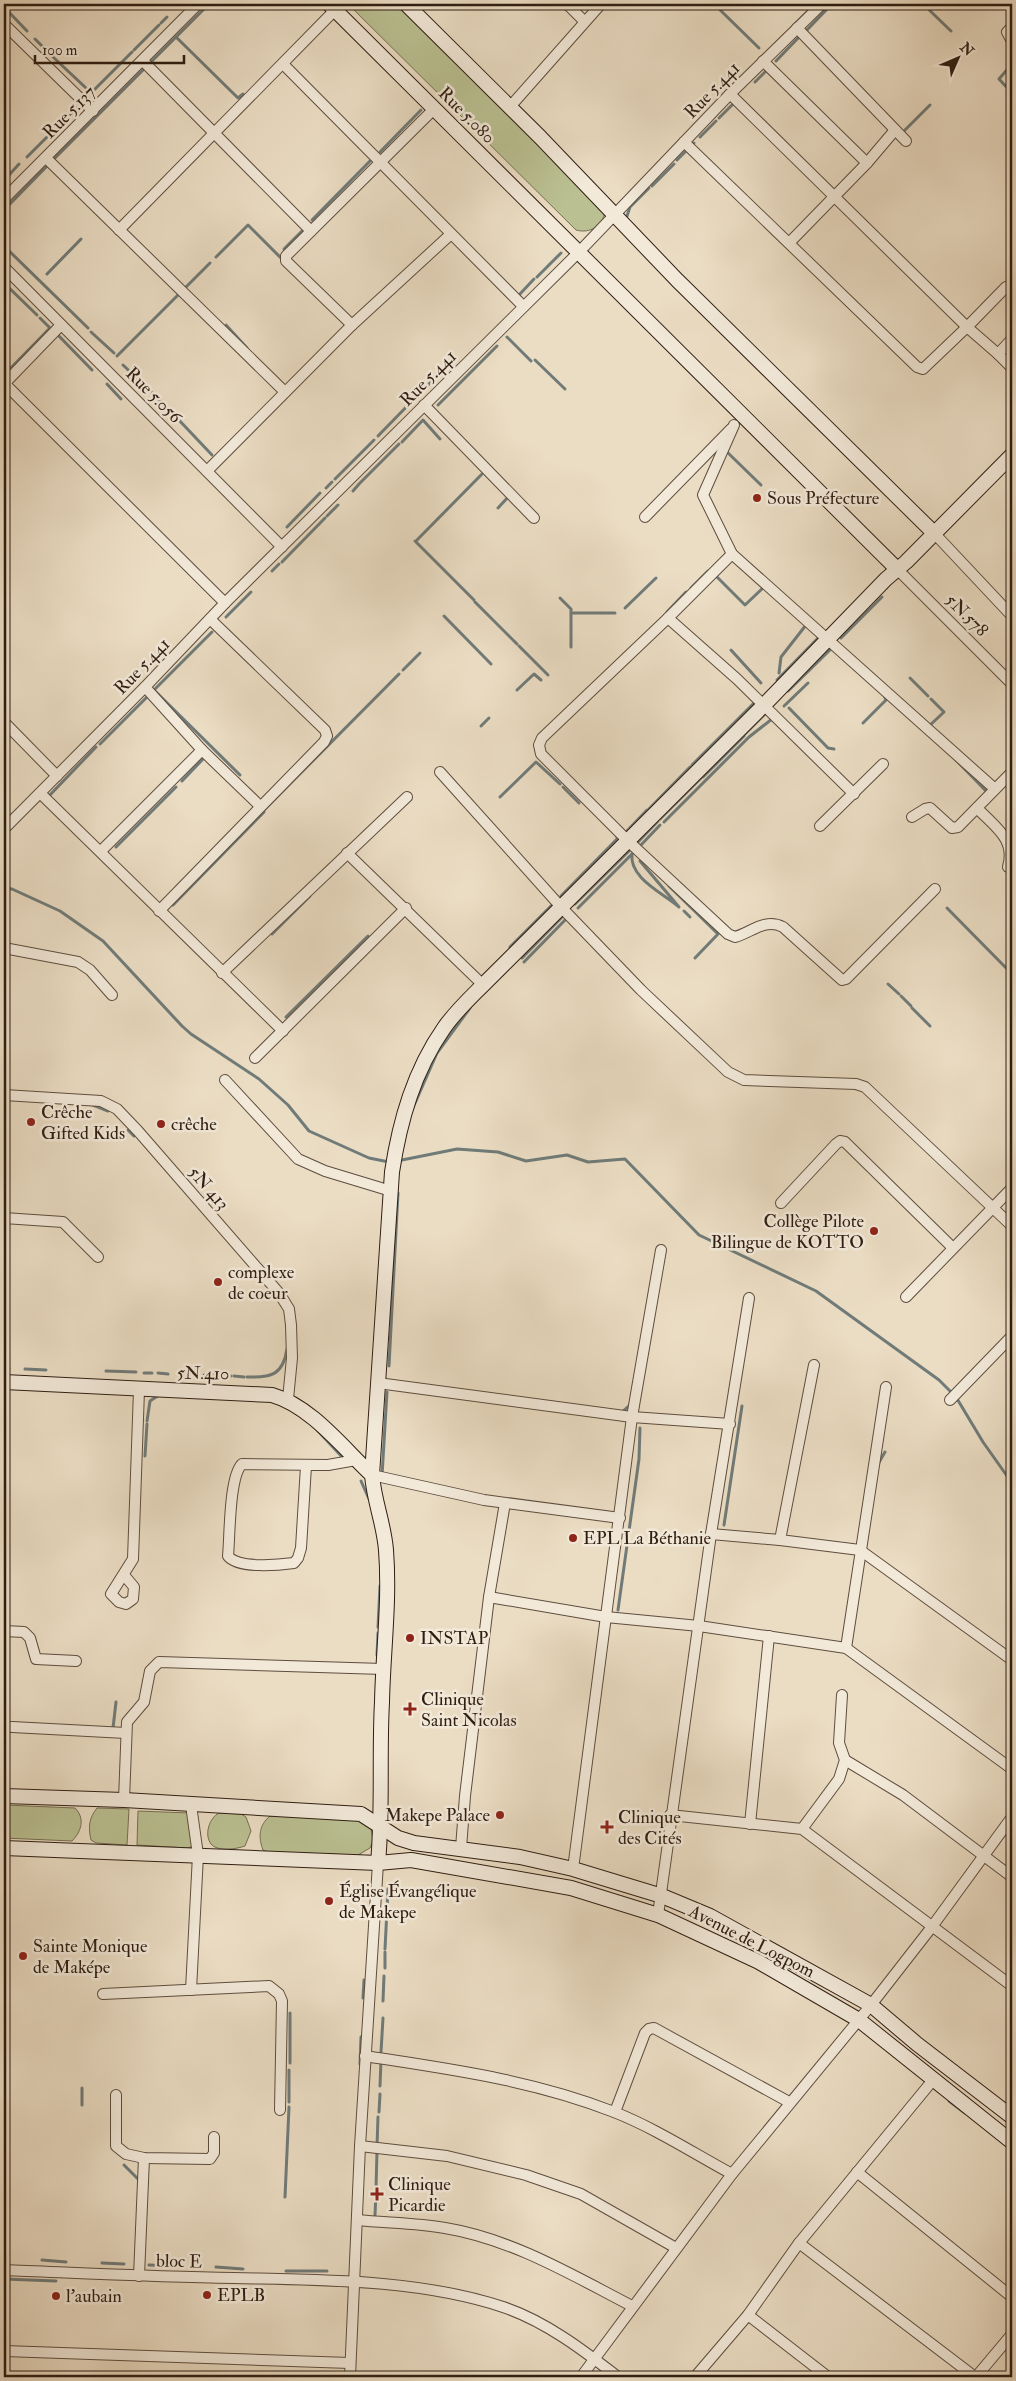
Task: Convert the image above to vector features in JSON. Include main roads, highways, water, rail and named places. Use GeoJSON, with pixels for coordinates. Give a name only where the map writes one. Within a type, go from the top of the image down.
{"type":"FeatureCollection","features":[{"type":"Feature","properties":{"kind":"main road","name":"Rue 5.080"},"geometry":{"type":"LineString","coordinates":[[406,4],[721,324],[802,402],[903,505],[935,534]]}},
{"type":"Feature","properties":{"kind":"main road","name":"Rue 5.080"},"geometry":{"type":"LineString","coordinates":[[332,7],[579,252],[739,420],[898,570]]}},
{"type":"Feature","properties":{"kind":"main road"},"geometry":{"type":"LineString","coordinates":[[378,1863],[382,1827],[383,1669],[388,1576],[386,1547],[373,1495],[372,1475],[392,1172],[397,1137],[415,1080],[426,1057],[445,1027],[483,984],[764,705],[886,579],[935,534],[1012,456]]}},
{"type":"Feature","properties":{"kind":"main road","name":"5N.410"},"geometry":{"type":"LineString","coordinates":[[4,1382],[139,1390],[257,1392],[288,1400],[304,1410],[372,1475]]}},
{"type":"Feature","properties":{"kind":"main road","name":"Avenue de Logpom"},"geometry":{"type":"LineString","coordinates":[[4,1796],[124,1800],[360,1814],[398,1838],[414,1843],[520,1857],[573,1869],[662,1896],[710,1916],[872,2004],[917,2044],[1012,2117]]}},
{"type":"Feature","properties":{"kind":"main road","name":"Avenue de Logpom"},"geometry":{"type":"LineString","coordinates":[[4,1848],[378,1863],[411,1860],[572,1888],[658,1915],[759,1962],[859,2020],[1012,2142]]}},
{"type":"Feature","properties":{"kind":"waterway"},"geometry":{"type":"LineString","coordinates":[[151,62],[209,4]]}},
{"type":"Feature","properties":{"kind":"waterway"},"geometry":{"type":"LineString","coordinates":[[796,23],[815,4]]}},
{"type":"Feature","properties":{"kind":"waterway"},"geometry":{"type":"LineString","coordinates":[[923,4],[951,31]]}},
{"type":"Feature","properties":{"kind":"waterway"},"geometry":{"type":"LineString","coordinates":[[715,5],[759,48]]}},
{"type":"Feature","properties":{"kind":"waterway"},"geometry":{"type":"LineString","coordinates":[[4,7],[27,31]]}},
{"type":"Feature","properties":{"kind":"waterway"},"geometry":{"type":"LineString","coordinates":[[806,31],[829,7]]}},
{"type":"Feature","properties":{"kind":"waterway"},"geometry":{"type":"LineString","coordinates":[[161,23],[167,17]]}},
{"type":"Feature","properties":{"kind":"waterway"},"geometry":{"type":"LineString","coordinates":[[134,50],[159,25]]}},
{"type":"Feature","properties":{"kind":"waterway"},"geometry":{"type":"LineString","coordinates":[[176,37],[238,98],[243,94]]}},
{"type":"Feature","properties":{"kind":"waterway"},"geometry":{"type":"LineString","coordinates":[[776,61],[799,37]]}},
{"type":"Feature","properties":{"kind":"waterway"},"geometry":{"type":"LineString","coordinates":[[35,39],[49,53]]}},
{"type":"Feature","properties":{"kind":"waterway"},"geometry":{"type":"LineString","coordinates":[[91,93],[132,52]]}},
{"type":"Feature","properties":{"kind":"waterway"},"geometry":{"type":"LineString","coordinates":[[53,57],[86,88]]}},
{"type":"Feature","properties":{"kind":"waterway"},"geometry":{"type":"LineString","coordinates":[[1012,64],[999,79],[1012,93]]}},
{"type":"Feature","properties":{"kind":"waterway"},"geometry":{"type":"LineString","coordinates":[[55,158],[147,66]]}},
{"type":"Feature","properties":{"kind":"waterway"},"geometry":{"type":"LineString","coordinates":[[755,82],[768,69]]}},
{"type":"Feature","properties":{"kind":"waterway"},"geometry":{"type":"LineString","coordinates":[[719,118],[735,102]]}},
{"type":"Feature","properties":{"kind":"waterway"},"geometry":{"type":"LineString","coordinates":[[905,130],[930,105]]}},
{"type":"Feature","properties":{"kind":"waterway"},"geometry":{"type":"LineString","coordinates":[[67,117],[77,108]]}},
{"type":"Feature","properties":{"kind":"waterway"},"geometry":{"type":"LineString","coordinates":[[380,152],[421,110]]}},
{"type":"Feature","properties":{"kind":"waterway"},"geometry":{"type":"LineString","coordinates":[[700,137],[716,121]]}},
{"type":"Feature","properties":{"kind":"waterway"},"geometry":{"type":"LineString","coordinates":[[27,157],[52,132]]}},
{"type":"Feature","properties":{"kind":"waterway"},"geometry":{"type":"LineString","coordinates":[[677,160],[694,143]]}},
{"type":"Feature","properties":{"kind":"waterway"},"geometry":{"type":"LineString","coordinates":[[312,220],[372,159]]}},
{"type":"Feature","properties":{"kind":"waterway"},"geometry":{"type":"LineString","coordinates":[[4,210],[50,163]]}},
{"type":"Feature","properties":{"kind":"waterway"},"geometry":{"type":"LineString","coordinates":[[9,175],[19,164]]}},
{"type":"Feature","properties":{"kind":"waterway"},"geometry":{"type":"LineString","coordinates":[[652,186],[674,164]]}},
{"type":"Feature","properties":{"kind":"waterway"},"geometry":{"type":"LineString","coordinates":[[626,219],[630,207],[649,188]]}},
{"type":"Feature","properties":{"kind":"waterway"},"geometry":{"type":"LineString","coordinates":[[216,257],[248,225],[284,261]]}},
{"type":"Feature","properties":{"kind":"waterway"},"geometry":{"type":"LineString","coordinates":[[284,249],[305,228]]}},
{"type":"Feature","properties":{"kind":"waterway"},"geometry":{"type":"LineString","coordinates":[[47,274],[81,239]]}},
{"type":"Feature","properties":{"kind":"waterway"},"geometry":{"type":"LineString","coordinates":[[4,246],[88,328]]}},
{"type":"Feature","properties":{"kind":"waterway"},"geometry":{"type":"LineString","coordinates":[[537,277],[561,253]]}},
{"type":"Feature","properties":{"kind":"waterway"},"geometry":{"type":"LineString","coordinates":[[186,287],[210,263]]}},
{"type":"Feature","properties":{"kind":"waterway"},"geometry":{"type":"LineString","coordinates":[[519,295],[534,279]]}},
{"type":"Feature","properties":{"kind":"waterway"},"geometry":{"type":"LineString","coordinates":[[4,283],[37,315]]}},
{"type":"Feature","properties":{"kind":"waterway"},"geometry":{"type":"LineString","coordinates":[[117,356],[180,293]]}},
{"type":"Feature","properties":{"kind":"waterway"},"geometry":{"type":"LineString","coordinates":[[40,318],[52,330]]}},
{"type":"Feature","properties":{"kind":"waterway"},"geometry":{"type":"LineString","coordinates":[[226,325],[247,348]]}},
{"type":"Feature","properties":{"kind":"waterway"},"geometry":{"type":"LineString","coordinates":[[4,375],[49,329]]}},
{"type":"Feature","properties":{"kind":"waterway"},"geometry":{"type":"LineString","coordinates":[[91,332],[114,353]]}},
{"type":"Feature","properties":{"kind":"waterway"},"geometry":{"type":"LineString","coordinates":[[57,334],[92,370]]}},
{"type":"Feature","properties":{"kind":"waterway"},"geometry":{"type":"LineString","coordinates":[[507,337],[531,361]]}},
{"type":"Feature","properties":{"kind":"waterway"},"geometry":{"type":"LineString","coordinates":[[438,405],[497,346]]}},
{"type":"Feature","properties":{"kind":"waterway"},"geometry":{"type":"LineString","coordinates":[[535,360],[565,389]]}},
{"type":"Feature","properties":{"kind":"waterway"},"geometry":{"type":"LineString","coordinates":[[123,365],[141,382]]}},
{"type":"Feature","properties":{"kind":"waterway"},"geometry":{"type":"LineString","coordinates":[[440,373],[447,366]]}},
{"type":"Feature","properties":{"kind":"waterway"},"geometry":{"type":"LineString","coordinates":[[417,396],[438,375]]}},
{"type":"Feature","properties":{"kind":"waterway"},"geometry":{"type":"LineString","coordinates":[[107,384],[121,399]]}},
{"type":"Feature","properties":{"kind":"waterway"},"geometry":{"type":"LineString","coordinates":[[146,387],[170,411]]}},
{"type":"Feature","properties":{"kind":"waterway"},"geometry":{"type":"LineString","coordinates":[[378,436],[413,400]]}},
{"type":"Feature","properties":{"kind":"waterway"},"geometry":{"type":"LineString","coordinates":[[177,418],[212,455]]}},
{"type":"Feature","properties":{"kind":"waterway"},"geometry":{"type":"LineString","coordinates":[[402,442],[423,420],[440,439]]}},
{"type":"Feature","properties":{"kind":"waterway"},"geometry":{"type":"LineString","coordinates":[[335,479],[374,440]]}},
{"type":"Feature","properties":{"kind":"waterway"},"geometry":{"type":"LineString","coordinates":[[360,483],[399,444]]}},
{"type":"Feature","properties":{"kind":"waterway"},"geometry":{"type":"LineString","coordinates":[[725,450],[761,485]]}},
{"type":"Feature","properties":{"kind":"waterway"},"geometry":{"type":"LineString","coordinates":[[417,540],[482,474]]}},
{"type":"Feature","properties":{"kind":"waterway"},"geometry":{"type":"LineString","coordinates":[[326,488],[332,482]]}},
{"type":"Feature","properties":{"kind":"waterway"},"geometry":{"type":"LineString","coordinates":[[353,491],[359,484]]}},
{"type":"Feature","properties":{"kind":"waterway"},"geometry":{"type":"LineString","coordinates":[[287,527],[320,493]]}},
{"type":"Feature","properties":{"kind":"waterway"},"geometry":{"type":"LineString","coordinates":[[498,508],[509,496]]}},
{"type":"Feature","properties":{"kind":"waterway"},"geometry":{"type":"LineString","coordinates":[[327,516],[338,505]]}},
{"type":"Feature","properties":{"kind":"waterway"},"geometry":{"type":"LineString","coordinates":[[282,562],[325,518]]}},
{"type":"Feature","properties":{"kind":"waterway"},"geometry":{"type":"LineString","coordinates":[[415,541],[474,600]]}},
{"type":"Feature","properties":{"kind":"waterway"},"geometry":{"type":"LineString","coordinates":[[272,571],[279,564]]}},
{"type":"Feature","properties":{"kind":"waterway"},"geometry":{"type":"LineString","coordinates":[[698,581],[708,571]]}},
{"type":"Feature","properties":{"kind":"waterway"},"geometry":{"type":"LineString","coordinates":[[717,577],[745,605],[765,586]]}},
{"type":"Feature","properties":{"kind":"waterway"},"geometry":{"type":"LineString","coordinates":[[625,608],[656,578]]}},
{"type":"Feature","properties":{"kind":"waterway"},"geometry":{"type":"LineString","coordinates":[[691,588],[697,582]]}},
{"type":"Feature","properties":{"kind":"waterway"},"geometry":{"type":"LineString","coordinates":[[226,617],[251,592]]}},
{"type":"Feature","properties":{"kind":"waterway"},"geometry":{"type":"LineString","coordinates":[[667,612],[686,592]]}},
{"type":"Feature","properties":{"kind":"waterway"},"geometry":{"type":"LineString","coordinates":[[841,638],[882,597]]}},
{"type":"Feature","properties":{"kind":"waterway"},"geometry":{"type":"LineString","coordinates":[[560,598],[571,609],[571,647]]}},
{"type":"Feature","properties":{"kind":"waterway"},"geometry":{"type":"LineString","coordinates":[[475,602],[517,644]]}},
{"type":"Feature","properties":{"kind":"waterway"},"geometry":{"type":"LineString","coordinates":[[573,613],[615,613]]}},
{"type":"Feature","properties":{"kind":"waterway"},"geometry":{"type":"LineString","coordinates":[[444,616],[491,664]]}},
{"type":"Feature","properties":{"kind":"waterway"},"geometry":{"type":"LineString","coordinates":[[779,673],[781,657],[806,625],[804,623]]}},
{"type":"Feature","properties":{"kind":"waterway"},"geometry":{"type":"LineString","coordinates":[[212,632],[154,690],[240,775]]}},
{"type":"Feature","properties":{"kind":"waterway"},"geometry":{"type":"LineString","coordinates":[[777,680],[820,636]]}},
{"type":"Feature","properties":{"kind":"waterway"},"geometry":{"type":"LineString","coordinates":[[519,646],[548,675]]}},
{"type":"Feature","properties":{"kind":"waterway"},"geometry":{"type":"LineString","coordinates":[[788,691],[833,647]]}},
{"type":"Feature","properties":{"kind":"waterway"},"geometry":{"type":"LineString","coordinates":[[731,650],[761,683]]}},
{"type":"Feature","properties":{"kind":"waterway"},"geometry":{"type":"LineString","coordinates":[[403,670],[420,653]]}},
{"type":"Feature","properties":{"kind":"waterway"},"geometry":{"type":"LineString","coordinates":[[264,810],[399,674]]}},
{"type":"Feature","properties":{"kind":"waterway"},"geometry":{"type":"LineString","coordinates":[[517,690],[534,674],[541,680]]}},
{"type":"Feature","properties":{"kind":"waterway"},"geometry":{"type":"LineString","coordinates":[[910,678],[928,696]]}},
{"type":"Feature","properties":{"kind":"waterway"},"geometry":{"type":"LineString","coordinates":[[784,706],[808,683]]}},
{"type":"Feature","properties":{"kind":"waterway"},"geometry":{"type":"LineString","coordinates":[[100,744],[149,695]]}},
{"type":"Feature","properties":{"kind":"waterway"},"geometry":{"type":"LineString","coordinates":[[863,723],[886,700],[884,695]]}},
{"type":"Feature","properties":{"kind":"waterway"},"geometry":{"type":"LineString","coordinates":[[928,727],[944,712],[931,699]]}},
{"type":"Feature","properties":{"kind":"waterway"},"geometry":{"type":"LineString","coordinates":[[734,723],[756,701]]}},
{"type":"Feature","properties":{"kind":"waterway"},"geometry":{"type":"LineString","coordinates":[[789,708],[828,748],[834,749]]}},
{"type":"Feature","properties":{"kind":"waterway"},"geometry":{"type":"LineString","coordinates":[[745,734],[766,713]]}},
{"type":"Feature","properties":{"kind":"waterway"},"geometry":{"type":"LineString","coordinates":[[481,726],[489,718]]}},
{"type":"Feature","properties":{"kind":"waterway"},"geometry":{"type":"LineString","coordinates":[[682,804],[749,737],[772,719]]}},
{"type":"Feature","properties":{"kind":"waterway"},"geometry":{"type":"LineString","coordinates":[[692,765],[733,724]]}},
{"type":"Feature","properties":{"kind":"waterway"},"geometry":{"type":"LineString","coordinates":[[703,777],[744,736]]}},
{"type":"Feature","properties":{"kind":"waterway"},"geometry":{"type":"LineString","coordinates":[[48,797],[96,747]]}},
{"type":"Feature","properties":{"kind":"waterway"},"geometry":{"type":"LineString","coordinates":[[954,758],[986,791]]}},
{"type":"Feature","properties":{"kind":"waterway"},"geometry":{"type":"LineString","coordinates":[[182,781],[203,759]]}},
{"type":"Feature","properties":{"kind":"waterway"},"geometry":{"type":"LineString","coordinates":[[500,797],[536,762],[560,784]]}},
{"type":"Feature","properties":{"kind":"waterway"},"geometry":{"type":"LineString","coordinates":[[649,809],[690,767]]}},
{"type":"Feature","properties":{"kind":"waterway"},"geometry":{"type":"LineString","coordinates":[[660,819],[701,778]]}},
{"type":"Feature","properties":{"kind":"waterway"},"geometry":{"type":"LineString","coordinates":[[116,847],[176,787]]}},
{"type":"Feature","properties":{"kind":"waterway"},"geometry":{"type":"LineString","coordinates":[[563,787],[579,803]]}},
{"type":"Feature","properties":{"kind":"waterway"},"geometry":{"type":"LineString","coordinates":[[664,822],[681,805]]}},
{"type":"Feature","properties":{"kind":"waterway"},"geometry":{"type":"LineString","coordinates":[[627,831],[647,810]]}},
{"type":"Feature","properties":{"kind":"waterway"},"geometry":{"type":"LineString","coordinates":[[173,905],[264,812]]}},
{"type":"Feature","properties":{"kind":"waterway"},"geometry":{"type":"LineString","coordinates":[[638,842],[658,821]]}},
{"type":"Feature","properties":{"kind":"waterway"},"geometry":{"type":"LineString","coordinates":[[641,845],[660,825]]}},
{"type":"Feature","properties":{"kind":"waterway"},"geometry":{"type":"LineString","coordinates":[[561,896],[617,839],[617,835]]}},
{"type":"Feature","properties":{"kind":"waterway"},"geometry":{"type":"LineString","coordinates":[[575,904],[629,851]]}},
{"type":"Feature","properties":{"kind":"waterway"},"geometry":{"type":"LineString","coordinates":[[632,854],[633,863],[641,878],[679,907],[640,861]]}},
{"type":"Feature","properties":{"kind":"waterway"},"geometry":{"type":"LineString","coordinates":[[578,908],[632,854]]}},
{"type":"Feature","properties":{"kind":"waterway"},"geometry":{"type":"LineString","coordinates":[[669,886],[718,934],[695,958]]}},
{"type":"Feature","properties":{"kind":"waterway"},"geometry":{"type":"LineString","coordinates":[[4,888],[12,889],[60,911],[103,941],[182,1026],[259,1079],[288,1105],[309,1131],[369,1158],[389,1162]]}},
{"type":"Feature","properties":{"kind":"waterway"},"geometry":{"type":"LineString","coordinates":[[272,934],[310,896]]}},
{"type":"Feature","properties":{"kind":"waterway"},"geometry":{"type":"LineString","coordinates":[[510,947],[554,903]]}},
{"type":"Feature","properties":{"kind":"waterway"},"geometry":{"type":"LineString","coordinates":[[947,908],[1012,974]]}},
{"type":"Feature","properties":{"kind":"waterway"},"geometry":{"type":"LineString","coordinates":[[684,911],[690,917]]}},
{"type":"Feature","properties":{"kind":"waterway"},"geometry":{"type":"LineString","coordinates":[[522,958],[563,916]]}},
{"type":"Feature","properties":{"kind":"waterway"},"geometry":{"type":"LineString","coordinates":[[524,962],[567,918]]}},
{"type":"Feature","properties":{"kind":"waterway"},"geometry":{"type":"LineString","coordinates":[[286,1017],[368,936]]}},
{"type":"Feature","properties":{"kind":"waterway"},"geometry":{"type":"LineString","coordinates":[[888,984],[899,994]]}},
{"type":"Feature","properties":{"kind":"waterway"},"geometry":{"type":"LineString","coordinates":[[901,996],[911,1006]]}},
{"type":"Feature","properties":{"kind":"waterway"},"geometry":{"type":"LineString","coordinates":[[412,1110],[437,1053],[470,1008]]}},
{"type":"Feature","properties":{"kind":"waterway"},"geometry":{"type":"LineString","coordinates":[[912,1008],[919,1015]]}},
{"type":"Feature","properties":{"kind":"waterway"},"geometry":{"type":"LineString","coordinates":[[920,1016],[930,1026]]}},
{"type":"Feature","properties":{"kind":"waterway"},"geometry":{"type":"LineString","coordinates":[[93,1105],[108,1111]]}},
{"type":"Feature","properties":{"kind":"waterway"},"geometry":{"type":"LineString","coordinates":[[128,1130],[134,1136]]}},
{"type":"Feature","properties":{"kind":"waterway"},"geometry":{"type":"LineString","coordinates":[[397,1161],[457,1149],[498,1152],[526,1161],[567,1155],[588,1162],[625,1159],[699,1235],[816,1291],[939,1380],[956,1397],[983,1442],[1012,1483]]}},
{"type":"Feature","properties":{"kind":"waterway"},"geometry":{"type":"LineString","coordinates":[[389,1366],[398,1193]]}},
{"type":"Feature","properties":{"kind":"waterway"},"geometry":{"type":"LineString","coordinates":[[247,1377],[263,1377],[279,1370],[287,1349]]}},
{"type":"Feature","properties":{"kind":"waterway"},"geometry":{"type":"LineString","coordinates":[[4,1368],[9,1368]]}},
{"type":"Feature","properties":{"kind":"waterway"},"geometry":{"type":"LineString","coordinates":[[25,1369],[46,1370]]}},
{"type":"Feature","properties":{"kind":"waterway"},"geometry":{"type":"LineString","coordinates":[[106,1371],[136,1372]]}},
{"type":"Feature","properties":{"kind":"waterway"},"geometry":{"type":"LineString","coordinates":[[144,1373],[152,1373]]}},
{"type":"Feature","properties":{"kind":"waterway"},"geometry":{"type":"LineString","coordinates":[[158,1373],[168,1374]]}},
{"type":"Feature","properties":{"kind":"waterway"},"geometry":{"type":"LineString","coordinates":[[204,1375],[215,1375]]}},
{"type":"Feature","properties":{"kind":"waterway"},"geometry":{"type":"LineString","coordinates":[[217,1376],[231,1376]]}},
{"type":"Feature","properties":{"kind":"waterway"},"geometry":{"type":"LineString","coordinates":[[234,1376],[244,1377]]}},
{"type":"Feature","properties":{"kind":"waterway"},"geometry":{"type":"LineString","coordinates":[[382,1476],[387,1392]]}},
{"type":"Feature","properties":{"kind":"waterway"},"geometry":{"type":"LineString","coordinates":[[147,1421],[150,1401],[159,1395]]}},
{"type":"Feature","properties":{"kind":"waterway"},"geometry":{"type":"LineString","coordinates":[[622,1412],[631,1404]]}},
{"type":"Feature","properties":{"kind":"waterway"},"geometry":{"type":"LineString","coordinates":[[724,1525],[742,1406]]}},
{"type":"Feature","properties":{"kind":"waterway"},"geometry":{"type":"LineString","coordinates":[[145,1456],[147,1424]]}},
{"type":"Feature","properties":{"kind":"waterway"},"geometry":{"type":"LineString","coordinates":[[618,1610],[639,1459],[640,1428]]}},
{"type":"Feature","properties":{"kind":"waterway"},"geometry":{"type":"LineString","coordinates":[[318,1431],[344,1459]]}},
{"type":"Feature","properties":{"kind":"waterway"},"geometry":{"type":"LineString","coordinates":[[878,1464],[885,1452]]}},
{"type":"Feature","properties":{"kind":"waterway"},"geometry":{"type":"LineString","coordinates":[[361,1481],[369,1499]]}},
{"type":"Feature","properties":{"kind":"waterway"},"geometry":{"type":"LineString","coordinates":[[378,1627],[380,1586]]}},
{"type":"Feature","properties":{"kind":"waterway"},"geometry":{"type":"LineString","coordinates":[[377,1655],[378,1633]]}},
{"type":"Feature","properties":{"kind":"waterway"},"geometry":{"type":"LineString","coordinates":[[113,1728],[116,1702]]}},
{"type":"Feature","properties":{"kind":"waterway"},"geometry":{"type":"LineString","coordinates":[[385,1949],[388,1889]]}},
{"type":"Feature","properties":{"kind":"waterway"},"geometry":{"type":"LineString","coordinates":[[385,1952],[385,1968]]}},
{"type":"Feature","properties":{"kind":"waterway"},"geometry":{"type":"LineString","coordinates":[[383,2001],[384,1976]]}},
{"type":"Feature","properties":{"kind":"waterway"},"geometry":{"type":"LineString","coordinates":[[363,1998],[364,1980]]}},
{"type":"Feature","properties":{"kind":"waterway"},"geometry":{"type":"LineString","coordinates":[[290,2013],[290,2063]]}},
{"type":"Feature","properties":{"kind":"waterway"},"geometry":{"type":"LineString","coordinates":[[381,2052],[383,2018]]}},
{"type":"Feature","properties":{"kind":"waterway"},"geometry":{"type":"LineString","coordinates":[[360,2064],[361,2037]]}},
{"type":"Feature","properties":{"kind":"waterway"},"geometry":{"type":"LineString","coordinates":[[380,2086],[381,2060]]}},
{"type":"Feature","properties":{"kind":"waterway"},"geometry":{"type":"LineString","coordinates":[[289,2070],[289,2102]]}},
{"type":"Feature","properties":{"kind":"waterway"},"geometry":{"type":"LineString","coordinates":[[82,2088],[82,2105]]}},
{"type":"Feature","properties":{"kind":"waterway"},"geometry":{"type":"LineString","coordinates":[[379,2112],[380,2094]]}},
{"type":"Feature","properties":{"kind":"waterway"},"geometry":{"type":"LineString","coordinates":[[949,2101],[965,2113]]}},
{"type":"Feature","properties":{"kind":"waterway"},"geometry":{"type":"LineString","coordinates":[[285,2197],[289,2107]]}},
{"type":"Feature","properties":{"kind":"waterway"},"geometry":{"type":"LineString","coordinates":[[377,2146],[378,2117]]}},
{"type":"Feature","properties":{"kind":"waterway"},"geometry":{"type":"LineString","coordinates":[[376,2188],[377,2151]]}},
{"type":"Feature","properties":{"kind":"waterway"},"geometry":{"type":"LineString","coordinates":[[124,2165],[139,2180],[139,2183]]}},
{"type":"Feature","properties":{"kind":"waterway"},"geometry":{"type":"LineString","coordinates":[[375,2215],[376,2192]]}},
{"type":"Feature","properties":{"kind":"waterway"},"geometry":{"type":"LineString","coordinates":[[5,2246],[7,2197]]}},
{"type":"Feature","properties":{"kind":"waterway"},"geometry":{"type":"LineString","coordinates":[[42,2260],[66,2262]]}},
{"type":"Feature","properties":{"kind":"waterway"},"geometry":{"type":"LineString","coordinates":[[102,2263],[124,2264]]}},
{"type":"Feature","properties":{"kind":"waterway"},"geometry":{"type":"LineString","coordinates":[[149,2265],[174,2266]]}},
{"type":"Feature","properties":{"kind":"waterway"},"geometry":{"type":"LineString","coordinates":[[216,2267],[243,2269]]}},
{"type":"Feature","properties":{"kind":"waterway"},"geometry":{"type":"LineString","coordinates":[[286,2271],[327,2271]]}},
{"type":"Feature","properties":{"kind":"waterway"},"geometry":{"type":"LineString","coordinates":[[4,2279],[56,2281]]}},
{"type":"Feature","properties":{"kind":"place","name":"Sous Préfecture"},"geometry":{"type":"Point","coordinates":[757,498]}},
{"type":"Feature","properties":{"kind":"place","name":"Crêche Gifted Kids"},"geometry":{"type":"Point","coordinates":[31,1122]}},
{"type":"Feature","properties":{"kind":"place","name":"crêche"},"geometry":{"type":"Point","coordinates":[161,1124]}},
{"type":"Feature","properties":{"kind":"place","name":"Collège Pilote Bilingue de KOTTO"},"geometry":{"type":"Point","coordinates":[874,1231]}},
{"type":"Feature","properties":{"kind":"place","name":"complexe de coeur"},"geometry":{"type":"Point","coordinates":[218,1282]}},
{"type":"Feature","properties":{"kind":"place","name":"EPL La Béthanie"},"geometry":{"type":"Point","coordinates":[573,1538]}},
{"type":"Feature","properties":{"kind":"place","name":"INSTAP"},"geometry":{"type":"Point","coordinates":[410,1638]}},
{"type":"Feature","properties":{"kind":"place","name":"Clinique Saint Nicolas"},"geometry":{"type":"Point","coordinates":[410,1709]}},
{"type":"Feature","properties":{"kind":"place","name":"Makepe Palace"},"geometry":{"type":"Point","coordinates":[500,1815]}},
{"type":"Feature","properties":{"kind":"place","name":"Clinique des Cités"},"geometry":{"type":"Point","coordinates":[607,1827]}},
{"type":"Feature","properties":{"kind":"place","name":"Église Évangélique de Makepe"},"geometry":{"type":"Point","coordinates":[329,1901]}},
{"type":"Feature","properties":{"kind":"place","name":"Sainte Monique de Maképe"},"geometry":{"type":"Point","coordinates":[23,1956]}},
{"type":"Feature","properties":{"kind":"place","name":"Clinique Picardie"},"geometry":{"type":"Point","coordinates":[377,2194]}},
{"type":"Feature","properties":{"kind":"place","name":"EPLB"},"geometry":{"type":"Point","coordinates":[207,2295]}},
{"type":"Feature","properties":{"kind":"place","name":"l'aubain"},"geometry":{"type":"Point","coordinates":[56,2296]}}]}
